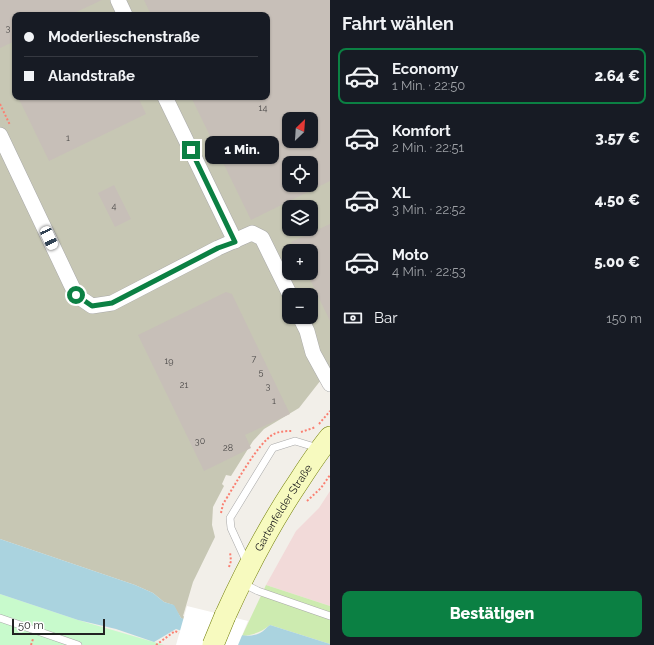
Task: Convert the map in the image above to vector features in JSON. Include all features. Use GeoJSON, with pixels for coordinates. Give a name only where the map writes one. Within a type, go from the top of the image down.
{"type":"FeatureCollection","features":[{"type":"Feature","properties":{"kind":"main road","name":"Gartenfelder Straße"},"geometry":{"type":"LineString","coordinates":[[213,645],[244,573],[323,436]]}},
{"type":"Feature","properties":{"kind":"street"},"geometry":{"type":"LineString","coordinates":[[118,0],[124,12]]}},
{"type":"Feature","properties":{"kind":"street"},"geometry":{"type":"LineString","coordinates":[[166,100],[235,242]]}},
{"type":"Feature","properties":{"kind":"street"},"geometry":{"type":"LineString","coordinates":[[0,135],[76,295],[92,306],[112,303],[218,248],[235,242],[252,233],[262,238],[287,288]]}},
{"type":"Feature","properties":{"kind":"street"},"geometry":{"type":"LineString","coordinates":[[304,324],[313,353],[330,384]]}},
{"type":"Feature","properties":{"kind":"lane"},"geometry":{"type":"LineString","coordinates":[[323,436],[295,441],[273,448],[230,518],[231,528],[244,573],[258,592],[330,616]]}},
{"type":"Feature","properties":{"kind":"lane"},"geometry":{"type":"LineString","coordinates":[[0,618],[78,645]]}},
{"type":"Feature","properties":{"kind":"path"},"geometry":{"type":"LineString","coordinates":[[323,436],[330,411]]}},
{"type":"Feature","properties":{"kind":"path"},"geometry":{"type":"LineString","coordinates":[[156,645],[175,631],[179,633]]}},
{"type":"Feature","properties":{"kind":"shaded area"},"geometry":{"type":"Polygon","coordinates":[[[0,0],[330,0],[330,373],[328,371],[299,408],[264,429],[253,441],[231,476],[226,475],[222,484],[224,486],[213,507],[212,525],[215,537],[193,582],[183,616],[185,617],[184,620],[181,618],[173,605],[164,602],[153,593],[135,585],[0,539],[0,0]]]}},
{"type":"Feature","properties":{"kind":"shaded area"},"geometry":{"type":"Polygon","coordinates":[[[330,491],[330,606],[266,585],[296,531],[319,508],[330,491]]]}},
{"type":"Feature","properties":{"kind":"green space"},"geometry":{"type":"Polygon","coordinates":[[[266,585],[330,606],[330,644],[270,625],[257,633],[242,636],[266,585]]]}},
{"type":"Feature","properties":{"kind":"green space"},"geometry":{"type":"Polygon","coordinates":[[[0,594],[78,620],[164,645],[0,645],[0,594]]]}},
{"type":"Feature","properties":{"kind":"water"},"geometry":{"type":"Polygon","coordinates":[[[0,539],[135,585],[153,593],[164,602],[174,605],[181,618],[201,625],[205,624],[246,636],[260,633],[270,625],[330,645],[223,645],[176,629],[154,642],[116,629],[78,620],[0,594],[0,539]]]}},
{"type":"Feature","properties":{"kind":"pier"},"geometry":{"type":"Polygon","coordinates":[[[187,606],[248,621],[238,645],[176,645],[187,606]]]}},
{"type":"Feature","properties":{"kind":"building"},"geometry":{"type":"Polygon","coordinates":[[[0,0],[102,0],[76,12],[12,12],[12,42],[0,48],[0,0]]]}},
{"type":"Feature","properties":{"kind":"building"},"geometry":{"type":"Polygon","coordinates":[[[144,0],[330,0],[330,181],[318,187],[318,156],[282,156],[282,192],[308,192],[292,200],[282,200],[282,205],[251,220],[192,100],[270,100],[270,12],[150,12],[144,0]]]}},
{"type":"Feature","properties":{"kind":"building"},"geometry":{"type":"Polygon","coordinates":[[[19,100],[139,100],[146,114],[49,161],[19,100]]]}},
{"type":"Feature","properties":{"kind":"building"},"geometry":{"type":"Polygon","coordinates":[[[114,185],[131,219],[115,227],[98,193],[114,185]]]}},
{"type":"Feature","properties":{"kind":"building"},"geometry":{"type":"Polygon","coordinates":[[[330,224],[330,321],[318,296],[318,288],[314,288],[310,280],[318,280],[318,244],[292,244],[291,242],[304,236],[318,236],[318,230],[330,224]]]}},
{"type":"Feature","properties":{"kind":"building"},"geometry":{"type":"Polygon","coordinates":[[[226,292],[232,294],[290,414],[245,435],[251,448],[204,471],[138,335],[226,292]]]}},
{"type":"Feature","properties":{"kind":"route"},"geometry":{"type":"LineString","coordinates":[[76,295],[92,306],[112,303],[218,248],[235,242],[191,150]]}}]}
